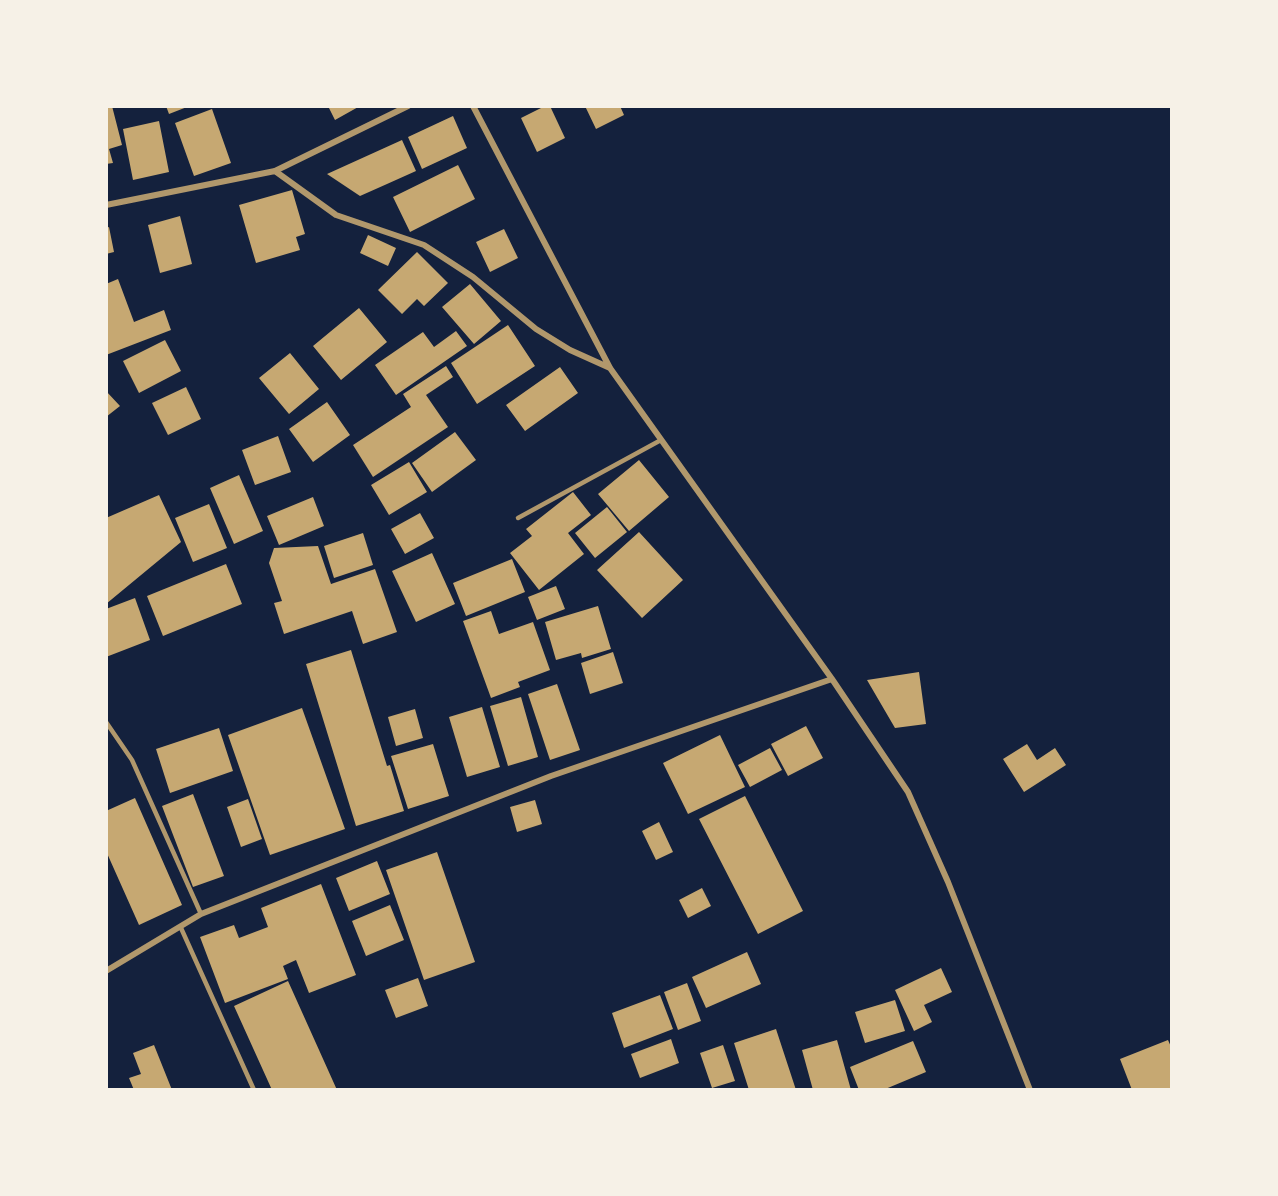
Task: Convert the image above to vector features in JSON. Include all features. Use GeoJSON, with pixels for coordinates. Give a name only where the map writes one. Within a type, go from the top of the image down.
{"type":"FeatureCollection","features":[{"type":"Feature","properties":{"kind":"street"},"geometry":{"type":"LineString","coordinates":[[106,205],[275,171],[408,106]]}},
{"type":"Feature","properties":{"kind":"street"},"geometry":{"type":"LineString","coordinates":[[473,106],[610,368],[832,679],[908,792],[948,882],[1030,1089]]}},
{"type":"Feature","properties":{"kind":"street"},"geometry":{"type":"LineString","coordinates":[[275,171],[336,215],[424,245],[473,277],[536,329],[570,350],[610,368]]}},
{"type":"Feature","properties":{"kind":"street"},"geometry":{"type":"LineString","coordinates":[[106,971],[201,914],[551,776],[832,679]]}},
{"type":"Feature","properties":{"kind":"lane"},"geometry":{"type":"LineString","coordinates":[[518,518],[661,440]]}},
{"type":"Feature","properties":{"kind":"lane"},"geometry":{"type":"LineString","coordinates":[[106,722],[132,760],[201,914]]}},
{"type":"Feature","properties":{"kind":"lane"},"geometry":{"type":"LineString","coordinates":[[181,928],[254,1089]]}},
{"type":"Feature","properties":{"kind":"building"},"geometry":{"type":"Polygon","coordinates":[[[106,106],[112,106],[122,145],[109,149],[113,163],[106,164],[106,106]]]}},
{"type":"Feature","properties":{"kind":"building"},"geometry":{"type":"Polygon","coordinates":[[[166,106],[187,106],[187,107],[169,114],[166,106]]]}},
{"type":"Feature","properties":{"kind":"building"},"geometry":{"type":"Polygon","coordinates":[[[328,106],[360,106],[335,120],[328,106]]]}},
{"type":"Feature","properties":{"kind":"building"},"geometry":{"type":"Polygon","coordinates":[[[545,106],[550,106],[565,138],[537,152],[521,118],[545,106]]]}},
{"type":"Feature","properties":{"kind":"building"},"geometry":{"type":"Polygon","coordinates":[[[585,106],[620,106],[624,115],[596,129],[585,106]]]}},
{"type":"Feature","properties":{"kind":"building"},"geometry":{"type":"Polygon","coordinates":[[[212,109],[231,163],[194,176],[175,123],[212,109]]]}},
{"type":"Feature","properties":{"kind":"building"},"geometry":{"type":"Polygon","coordinates":[[[453,116],[467,148],[422,169],[408,137],[453,116]]]}},
{"type":"Feature","properties":{"kind":"building"},"geometry":{"type":"Polygon","coordinates":[[[159,121],[169,172],[133,180],[123,129],[159,121]]]}},
{"type":"Feature","properties":{"kind":"building"},"geometry":{"type":"Polygon","coordinates":[[[402,140],[416,171],[360,196],[327,174],[402,140]]]}},
{"type":"Feature","properties":{"kind":"building"},"geometry":{"type":"Polygon","coordinates":[[[458,165],[475,199],[410,232],[393,197],[458,165]]]}},
{"type":"Feature","properties":{"kind":"building"},"geometry":{"type":"Polygon","coordinates":[[[292,190],[305,234],[296,237],[300,250],[256,263],[239,205],[292,190]]]}},
{"type":"Feature","properties":{"kind":"building"},"geometry":{"type":"Polygon","coordinates":[[[180,216],[192,264],[160,273],[148,225],[180,216]]]}},
{"type":"Feature","properties":{"kind":"building"},"geometry":{"type":"Polygon","coordinates":[[[109,227],[114,252],[106,254],[106,228],[109,227]]]}},
{"type":"Feature","properties":{"kind":"building"},"geometry":{"type":"Polygon","coordinates":[[[504,229],[518,258],[490,272],[476,242],[504,229]]]}},
{"type":"Feature","properties":{"kind":"building"},"geometry":{"type":"Polygon","coordinates":[[[368,235],[396,248],[388,266],[360,253],[368,235]]]}},
{"type":"Feature","properties":{"kind":"building"},"geometry":{"type":"Polygon","coordinates":[[[417,252],[448,283],[424,306],[417,299],[402,314],[378,290],[417,252]]]}},
{"type":"Feature","properties":{"kind":"building"},"geometry":{"type":"Polygon","coordinates":[[[118,279],[134,322],[164,310],[171,330],[106,355],[106,284],[118,279]]]}},
{"type":"Feature","properties":{"kind":"building"},"geometry":{"type":"Polygon","coordinates":[[[470,284],[501,321],[474,344],[442,307],[470,284]]]}},
{"type":"Feature","properties":{"kind":"building"},"geometry":{"type":"Polygon","coordinates":[[[359,308],[387,342],[341,380],[313,346],[359,308]]]}},
{"type":"Feature","properties":{"kind":"building"},"geometry":{"type":"Polygon","coordinates":[[[508,325],[535,366],[477,404],[451,363],[508,325]]]}},
{"type":"Feature","properties":{"kind":"building"},"geometry":{"type":"Polygon","coordinates":[[[456,331],[467,346],[396,395],[375,365],[423,332],[434,347],[456,331]]]}},
{"type":"Feature","properties":{"kind":"building"},"geometry":{"type":"Polygon","coordinates":[[[165,340],[181,371],[139,393],[123,361],[165,340]]]}},
{"type":"Feature","properties":{"kind":"building"},"geometry":{"type":"Polygon","coordinates":[[[290,353],[319,389],[289,414],[259,378],[290,353]]]}},
{"type":"Feature","properties":{"kind":"building"},"geometry":{"type":"Polygon","coordinates":[[[446,366],[453,377],[426,395],[448,427],[373,477],[353,445],[411,407],[403,394],[446,366]]]}},
{"type":"Feature","properties":{"kind":"building"},"geometry":{"type":"Polygon","coordinates":[[[560,367],[578,393],[525,431],[506,405],[560,367]]]}},
{"type":"Feature","properties":{"kind":"building"},"geometry":{"type":"Polygon","coordinates":[[[186,387],[201,419],[168,435],[152,403],[186,387]]]}},
{"type":"Feature","properties":{"kind":"building"},"geometry":{"type":"Polygon","coordinates":[[[106,391],[120,406],[106,417],[106,391]]]}},
{"type":"Feature","properties":{"kind":"building"},"geometry":{"type":"Polygon","coordinates":[[[327,402],[350,435],[313,462],[289,429],[327,402]]]}},
{"type":"Feature","properties":{"kind":"building"},"geometry":{"type":"Polygon","coordinates":[[[455,432],[476,460],[432,492],[412,463],[455,432]]]}},
{"type":"Feature","properties":{"kind":"building"},"geometry":{"type":"Polygon","coordinates":[[[278,436],[291,472],[255,485],[242,450],[278,436]]]}},
{"type":"Feature","properties":{"kind":"building"},"geometry":{"type":"Polygon","coordinates":[[[639,460],[669,497],[629,531],[598,494],[639,460]]]}},
{"type":"Feature","properties":{"kind":"building"},"geometry":{"type":"Polygon","coordinates":[[[409,462],[427,492],[389,515],[371,485],[409,462]]]}},
{"type":"Feature","properties":{"kind":"building"},"geometry":{"type":"Polygon","coordinates":[[[239,475],[263,531],[234,544],[210,488],[239,475]]]}},
{"type":"Feature","properties":{"kind":"building"},"geometry":{"type":"Polygon","coordinates":[[[573,492],[591,515],[568,533],[584,554],[539,590],[510,553],[532,536],[526,529],[573,492]]]}},
{"type":"Feature","properties":{"kind":"building"},"geometry":{"type":"Polygon","coordinates":[[[159,495],[181,542],[106,604],[106,518],[159,495]]]}},
{"type":"Feature","properties":{"kind":"building"},"geometry":{"type":"Polygon","coordinates":[[[313,497],[324,526],[279,545],[267,516],[313,497]]]}},
{"type":"Feature","properties":{"kind":"building"},"geometry":{"type":"Polygon","coordinates":[[[209,504],[227,548],[193,562],[175,518],[209,504]]]}},
{"type":"Feature","properties":{"kind":"building"},"geometry":{"type":"Polygon","coordinates":[[[607,507],[627,532],[595,558],[575,533],[607,507]]]}},
{"type":"Feature","properties":{"kind":"building"},"geometry":{"type":"Polygon","coordinates":[[[420,513],[434,538],[405,554],[391,529],[420,513]]]}},
{"type":"Feature","properties":{"kind":"building"},"geometry":{"type":"Polygon","coordinates":[[[639,532],[683,580],[642,618],[597,570],[639,532]]]}},
{"type":"Feature","properties":{"kind":"building"},"geometry":{"type":"Polygon","coordinates":[[[363,533],[373,565],[334,578],[324,546],[363,533]]]}},
{"type":"Feature","properties":{"kind":"building"},"geometry":{"type":"Polygon","coordinates":[[[318,546],[331,584],[375,569],[397,632],[363,644],[352,611],[284,634],[274,603],[282,601],[269,563],[274,548],[318,546]]]}},
{"type":"Feature","properties":{"kind":"building"},"geometry":{"type":"Polygon","coordinates":[[[432,553],[455,604],[416,622],[392,571],[432,553]]]}},
{"type":"Feature","properties":{"kind":"building"},"geometry":{"type":"Polygon","coordinates":[[[512,559],[525,592],[466,616],[453,583],[512,559]]]}},
{"type":"Feature","properties":{"kind":"building"},"geometry":{"type":"Polygon","coordinates":[[[226,564],[242,604],[163,636],[147,596],[226,564]]]}},
{"type":"Feature","properties":{"kind":"building"},"geometry":{"type":"Polygon","coordinates":[[[556,586],[565,609],[537,620],[528,597],[556,586]]]}},
{"type":"Feature","properties":{"kind":"building"},"geometry":{"type":"Polygon","coordinates":[[[135,598],[150,640],[106,657],[106,609],[135,598]]]}},
{"type":"Feature","properties":{"kind":"building"},"geometry":{"type":"Polygon","coordinates":[[[598,606],[611,649],[582,658],[581,653],[556,660],[545,622],[598,606]]]}},
{"type":"Feature","properties":{"kind":"building"},"geometry":{"type":"Polygon","coordinates":[[[491,611],[499,634],[533,622],[550,670],[518,682],[520,687],[491,698],[463,621],[491,611]]]}},
{"type":"Feature","properties":{"kind":"building"},"geometry":{"type":"Polygon","coordinates":[[[351,650],[387,766],[390,765],[404,811],[356,826],[306,664],[351,650]]]}},
{"type":"Feature","properties":{"kind":"building"},"geometry":{"type":"Polygon","coordinates":[[[613,652],[623,683],[590,694],[581,663],[613,652]]]}},
{"type":"Feature","properties":{"kind":"building"},"geometry":{"type":"Polygon","coordinates":[[[919,672],[926,724],[895,728],[867,680],[919,672]]]}},
{"type":"Feature","properties":{"kind":"building"},"geometry":{"type":"Polygon","coordinates":[[[557,684],[580,750],[550,760],[528,694],[557,684]]]}},
{"type":"Feature","properties":{"kind":"building"},"geometry":{"type":"Polygon","coordinates":[[[521,697],[538,757],[508,766],[490,706],[521,697]]]}},
{"type":"Feature","properties":{"kind":"building"},"geometry":{"type":"Polygon","coordinates":[[[482,707],[500,767],[467,777],[449,717],[482,707]]]}},
{"type":"Feature","properties":{"kind":"building"},"geometry":{"type":"Polygon","coordinates":[[[302,708],[345,829],[270,855],[228,735],[302,708]]]}},
{"type":"Feature","properties":{"kind":"building"},"geometry":{"type":"Polygon","coordinates":[[[415,709],[423,738],[396,746],[388,717],[415,709]]]}},
{"type":"Feature","properties":{"kind":"building"},"geometry":{"type":"Polygon","coordinates":[[[806,726],[823,758],[788,776],[771,744],[806,726]]]}},
{"type":"Feature","properties":{"kind":"building"},"geometry":{"type":"Polygon","coordinates":[[[219,728],[233,771],[170,793],[156,749],[219,728]]]}},
{"type":"Feature","properties":{"kind":"building"},"geometry":{"type":"Polygon","coordinates":[[[720,735],[745,787],[688,814],[663,763],[720,735]]]}},
{"type":"Feature","properties":{"kind":"building"},"geometry":{"type":"Polygon","coordinates":[[[433,744],[449,796],[408,809],[391,756],[433,744]]]}},
{"type":"Feature","properties":{"kind":"building"},"geometry":{"type":"Polygon","coordinates":[[[1027,744],[1037,760],[1055,748],[1066,765],[1024,792],[1003,759],[1027,744]]]}},
{"type":"Feature","properties":{"kind":"building"},"geometry":{"type":"Polygon","coordinates":[[[770,748],[782,770],[750,787],[738,765],[770,748]]]}},
{"type":"Feature","properties":{"kind":"building"},"geometry":{"type":"Polygon","coordinates":[[[193,794],[224,876],[193,887],[162,806],[193,794]]]}},
{"type":"Feature","properties":{"kind":"building"},"geometry":{"type":"Polygon","coordinates":[[[745,796],[803,911],[758,934],[699,819],[745,796]]]}},
{"type":"Feature","properties":{"kind":"building"},"geometry":{"type":"Polygon","coordinates":[[[135,798],[182,905],[139,925],[106,851],[106,811],[135,798]]]}},
{"type":"Feature","properties":{"kind":"building"},"geometry":{"type":"Polygon","coordinates":[[[248,799],[262,839],[241,847],[227,807],[248,799]]]}},
{"type":"Feature","properties":{"kind":"building"},"geometry":{"type":"Polygon","coordinates":[[[535,800],[542,824],[517,832],[510,807],[535,800]]]}},
{"type":"Feature","properties":{"kind":"building"},"geometry":{"type":"Polygon","coordinates":[[[659,822],[673,852],[656,860],[642,831],[659,822]]]}},
{"type":"Feature","properties":{"kind":"building"},"geometry":{"type":"Polygon","coordinates":[[[437,852],[475,962],[424,980],[386,870],[437,852]]]}},
{"type":"Feature","properties":{"kind":"building"},"geometry":{"type":"Polygon","coordinates":[[[377,861],[390,894],[349,911],[336,878],[377,861]]]}},
{"type":"Feature","properties":{"kind":"building"},"geometry":{"type":"Polygon","coordinates":[[[321,884],[356,975],[309,993],[296,960],[283,966],[288,979],[225,1003],[200,937],[234,925],[239,938],[268,927],[261,908],[321,884]]]}},
{"type":"Feature","properties":{"kind":"building"},"geometry":{"type":"Polygon","coordinates":[[[702,888],[711,906],[688,918],[679,900],[702,888]]]}},
{"type":"Feature","properties":{"kind":"building"},"geometry":{"type":"Polygon","coordinates":[[[390,905],[404,940],[366,956],[352,921],[390,905]]]}},
{"type":"Feature","properties":{"kind":"building"},"geometry":{"type":"Polygon","coordinates":[[[747,952],[761,984],[706,1008],[692,977],[747,952]]]}},
{"type":"Feature","properties":{"kind":"building"},"geometry":{"type":"Polygon","coordinates":[[[941,968],[952,992],[924,1005],[932,1022],[914,1031],[895,990],[941,968]]]}},
{"type":"Feature","properties":{"kind":"building"},"geometry":{"type":"Polygon","coordinates":[[[418,978],[428,1006],[396,1018],[385,990],[418,978]]]}},
{"type":"Feature","properties":{"kind":"building"},"geometry":{"type":"Polygon","coordinates":[[[288,981],[337,1090],[272,1090],[234,1006],[288,981]]]}},
{"type":"Feature","properties":{"kind":"building"},"geometry":{"type":"Polygon","coordinates":[[[687,983],[701,1021],[678,1030],[664,992],[687,983]]]}},
{"type":"Feature","properties":{"kind":"building"},"geometry":{"type":"Polygon","coordinates":[[[660,995],[673,1029],[624,1048],[612,1013],[660,995]]]}},
{"type":"Feature","properties":{"kind":"building"},"geometry":{"type":"Polygon","coordinates":[[[895,1000],[905,1031],[865,1043],[855,1012],[895,1000]]]}},
{"type":"Feature","properties":{"kind":"building"},"geometry":{"type":"Polygon","coordinates":[[[776,1029],[796,1090],[749,1090],[734,1043],[776,1029]]]}},
{"type":"Feature","properties":{"kind":"building"},"geometry":{"type":"Polygon","coordinates":[[[671,1039],[679,1063],[640,1078],[631,1054],[671,1039]]]}},
{"type":"Feature","properties":{"kind":"building"},"geometry":{"type":"Polygon","coordinates":[[[837,1040],[851,1090],[813,1090],[802,1050],[837,1040]]]}},
{"type":"Feature","properties":{"kind":"building"},"geometry":{"type":"Polygon","coordinates":[[[1168,1040],[1172,1049],[1172,1090],[1132,1090],[1120,1059],[1168,1040]]]}},
{"type":"Feature","properties":{"kind":"building"},"geometry":{"type":"Polygon","coordinates":[[[913,1041],[926,1072],[883,1090],[859,1090],[850,1067],[913,1041]]]}},
{"type":"Feature","properties":{"kind":"building"},"geometry":{"type":"Polygon","coordinates":[[[154,1045],[172,1090],[134,1090],[129,1078],[141,1074],[133,1053],[154,1045]]]}},
{"type":"Feature","properties":{"kind":"building"},"geometry":{"type":"Polygon","coordinates":[[[723,1045],[735,1081],[712,1088],[700,1053],[723,1045]]]}}]}
